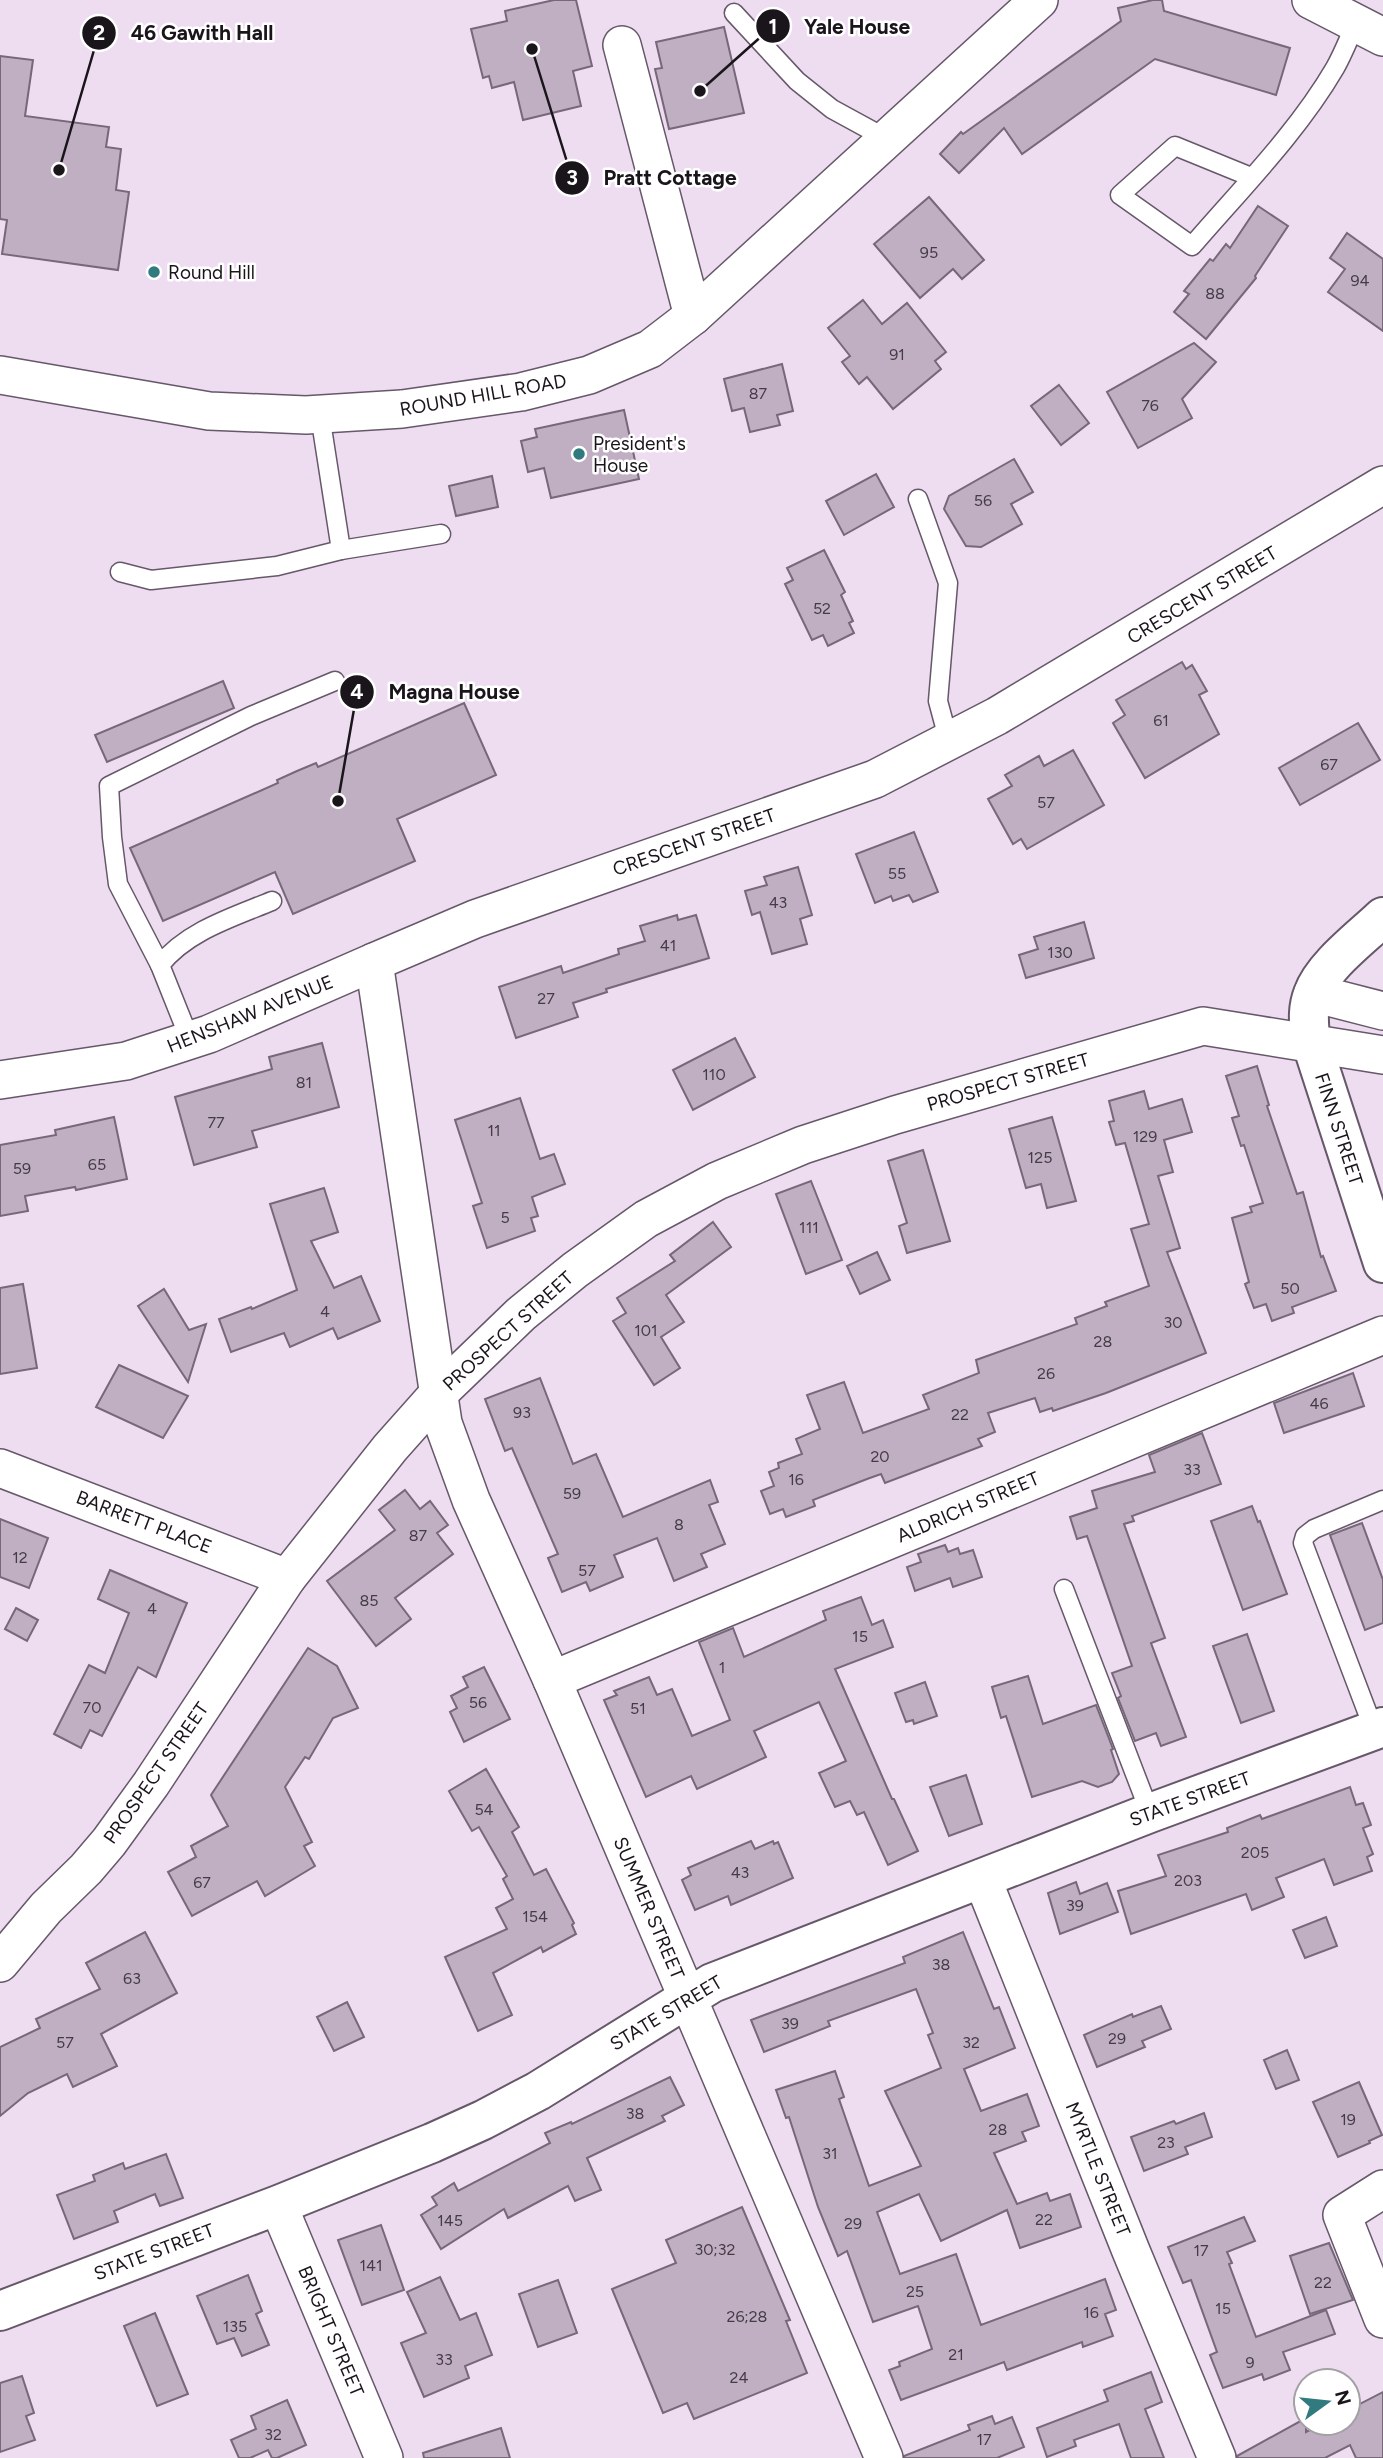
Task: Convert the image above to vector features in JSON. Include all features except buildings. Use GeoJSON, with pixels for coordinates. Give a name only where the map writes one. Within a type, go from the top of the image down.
{"type":"FeatureCollection","features":[{"type":"Feature","properties":{"kind":"main road"},"geometry":{"type":"LineString","coordinates":[[1313,993],[1323,976],[1383,917]]}},
{"type":"Feature","properties":{"kind":"main road","name":"FINN STREET"},"geometry":{"type":"LineString","coordinates":[[1313,993],[1308,1014],[1310,1038],[1383,1264]]}},
{"type":"Feature","properties":{"kind":"main road","name":"STATE STREET"},"geometry":{"type":"LineString","coordinates":[[0,2311],[432,2143],[502,2110],[565,2075],[712,1983],[1150,1813],[1379,1729]]}},
{"type":"Feature","properties":{"kind":"street","name":"ROUND HILL ROAD"},"geometry":{"type":"LineString","coordinates":[[0,375],[197,409],[253,414],[320,415],[430,406],[555,385],[600,371],[650,349],[693,316],[1037,1]]}},
{"type":"Feature","properties":{"kind":"street"},"geometry":{"type":"LineString","coordinates":[[622,45],[693,316]]}},
{"type":"Feature","properties":{"kind":"street","name":"CRESCENT STREET"},"geometry":{"type":"LineString","coordinates":[[374,962],[494,912],[857,787],[948,742],[1055,682],[1383,485]]}},
{"type":"Feature","properties":{"kind":"street"},"geometry":{"type":"LineString","coordinates":[[374,962],[438,1394]]}},
{"type":"Feature","properties":{"kind":"street","name":"HENSHAW AVENUE"},"geometry":{"type":"LineString","coordinates":[[0,1080],[126,1061],[274,1008],[374,962]]}},
{"type":"Feature","properties":{"kind":"street"},"geometry":{"type":"LineString","coordinates":[[1313,993],[1383,1011]]}},
{"type":"Feature","properties":{"kind":"street","name":"PROSPECT STREET"},"geometry":{"type":"LineString","coordinates":[[0,1962],[46,1908],[109,1842],[151,1784],[287,1578],[390,1448],[438,1394],[521,1314],[575,1270],[646,1219],[717,1181],[803,1145],[895,1115],[1203,1026],[1383,1055]]}},
{"type":"Feature","properties":{"kind":"street","name":"ALDRICH STREET"},"geometry":{"type":"LineString","coordinates":[[552,1680],[1383,1335]]}},
{"type":"Feature","properties":{"kind":"street","name":"SUMMER STREET"},"geometry":{"type":"LineString","coordinates":[[438,1394],[443,1423],[471,1500],[552,1680],[884,2458]]}},
{"type":"Feature","properties":{"kind":"street","name":"BARRETT PLACE"},"geometry":{"type":"LineString","coordinates":[[0,1468],[287,1578]]}},
{"type":"Feature","properties":{"kind":"street","name":"MYRTLE STREET"},"geometry":{"type":"LineString","coordinates":[[982,1878],[1217,2458]]}},
{"type":"Feature","properties":{"kind":"street","name":"PROSPECT STREET"},"geometry":{"type":"LineString","coordinates":[[0,1938],[46,1908]]}},
{"type":"Feature","properties":{"kind":"street"},"geometry":{"type":"LineString","coordinates":[[1383,2189],[1342,2215],[1383,2319]]}},
{"type":"Feature","properties":{"kind":"street","name":"BRIGHT STREET"},"geometry":{"type":"LineString","coordinates":[[278,2205],[384,2458]]}},
{"type":"Feature","properties":{"kind":"lane"},"geometry":{"type":"LineString","coordinates":[[734,13],[797,81],[832,108],[887,139]]}},
{"type":"Feature","properties":{"kind":"lane"},"geometry":{"type":"LineString","coordinates":[[1251,177],[1175,146],[1120,195],[1192,246],[1289,134],[1335,68],[1340,14]]}},
{"type":"Feature","properties":{"kind":"lane"},"geometry":{"type":"LineString","coordinates":[[320,415],[341,550]]}},
{"type":"Feature","properties":{"kind":"lane"},"geometry":{"type":"LineString","coordinates":[[918,499],[948,583],[939,701],[948,742]]}},
{"type":"Feature","properties":{"kind":"lane"},"geometry":{"type":"LineString","coordinates":[[120,572],[151,580],[277,566],[341,550],[441,534]]}},
{"type":"Feature","properties":{"kind":"lane"},"geometry":{"type":"LineString","coordinates":[[190,1040],[160,965],[118,884],[109,786],[251,716],[335,681]]}},
{"type":"Feature","properties":{"kind":"lane"},"geometry":{"type":"LineString","coordinates":[[160,965],[171,951],[207,928],[272,901]]}},
{"type":"Feature","properties":{"kind":"lane"},"geometry":{"type":"LineString","coordinates":[[1379,1729],[1303,1543],[1305,1536],[1314,1529],[1383,1500]]}},
{"type":"Feature","properties":{"kind":"lane"},"geometry":{"type":"LineString","coordinates":[[1064,1589],[1150,1813]]}},
{"type":"Feature","properties":{"kind":"place","name":"Pratt Cottage"},"geometry":{"type":"Point","coordinates":[532,49]}},
{"type":"Feature","properties":{"kind":"place","name":"Yale House"},"geometry":{"type":"Point","coordinates":[700,91]}},
{"type":"Feature","properties":{"kind":"place","name":"46 Gawith Hall"},"geometry":{"type":"Point","coordinates":[59,170]}},
{"type":"Feature","properties":{"kind":"place","name":"Round Hill"},"geometry":{"type":"Point","coordinates":[154,272]}},
{"type":"Feature","properties":{"kind":"place","name":"President's House"},"geometry":{"type":"Point","coordinates":[579,454]}},
{"type":"Feature","properties":{"kind":"place","name":"Magna House"},"geometry":{"type":"Point","coordinates":[338,801]}}]}
